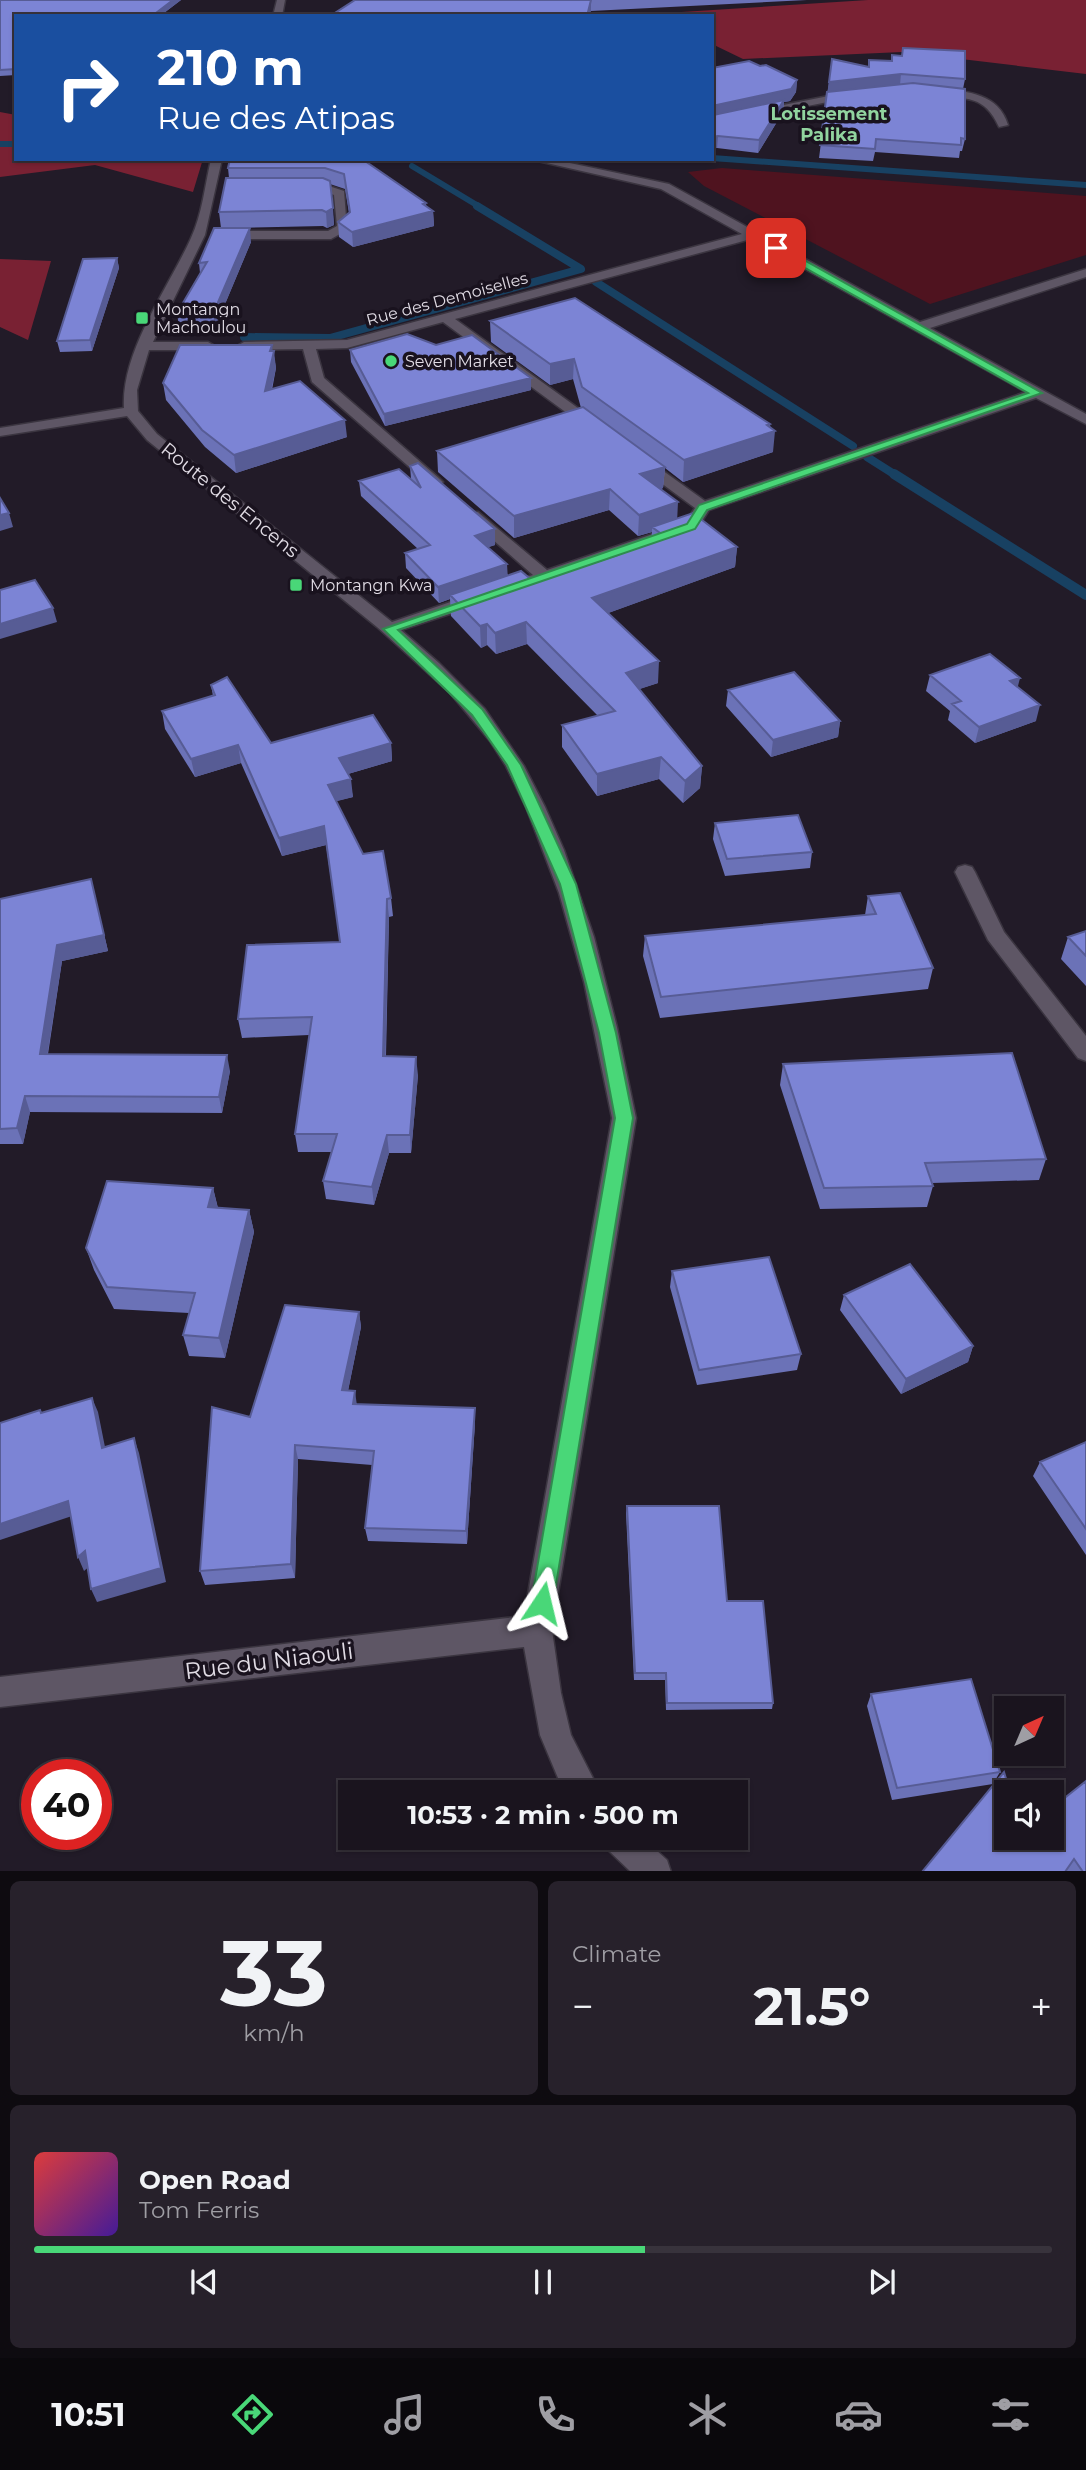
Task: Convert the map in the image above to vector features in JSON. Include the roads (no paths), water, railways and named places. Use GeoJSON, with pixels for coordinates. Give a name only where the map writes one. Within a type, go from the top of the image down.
{"type":"FeatureCollection","features":[{"type":"Feature","properties":{"kind":"street"},"geometry":{"type":"LineString","coordinates":[[714,122],[865,92]]}},
{"type":"Feature","properties":{"kind":"street"},"geometry":{"type":"LineString","coordinates":[[927,92],[953,93],[991,104],[999,110],[1003,125]]}},
{"type":"Feature","properties":{"kind":"street"},"geometry":{"type":"LineString","coordinates":[[0,432],[131,411],[130,390],[144,346],[199,235],[216,188],[217,161]]}},
{"type":"Feature","properties":{"kind":"street"},"geometry":{"type":"LineString","coordinates":[[544,161],[665,186],[1086,420]]}},
{"type":"Feature","properties":{"kind":"street"},"geometry":{"type":"LineString","coordinates":[[199,235],[331,235],[343,227],[340,193],[326,188],[287,188]]}},
{"type":"Feature","properties":{"kind":"street","name":"Rue des Demoiselles"},"geometry":{"type":"LineString","coordinates":[[144,346],[347,344],[752,235]]}},
{"type":"Feature","properties":{"kind":"street"},"geometry":{"type":"LineString","coordinates":[[919,327],[1086,273]]}},
{"type":"Feature","properties":{"kind":"street"},"geometry":{"type":"LineString","coordinates":[[446,318],[606,435]]}},
{"type":"Feature","properties":{"kind":"street"},"geometry":{"type":"LineString","coordinates":[[309,346],[317,379],[545,576]]}},
{"type":"Feature","properties":{"kind":"street"},"geometry":{"type":"LineString","coordinates":[[389,629],[691,526],[703,507],[1037,393]]}},
{"type":"Feature","properties":{"kind":"street","name":"Route des Encens"},"geometry":{"type":"LineString","coordinates":[[131,411],[152,437],[389,629],[477,712],[514,765],[568,884],[608,1033],[624,1118],[537,1630],[548,1715],[575,1780]]}},
{"type":"Feature","properties":{"kind":"street"},"geometry":{"type":"LineString","coordinates":[[627,451],[703,507]]}},
{"type":"Feature","properties":{"kind":"street"},"geometry":{"type":"LineString","coordinates":[[965,872],[995,935],[1086,1052]]}},
{"type":"Feature","properties":{"kind":"street","name":"Rue du Niaouli"},"geometry":{"type":"LineString","coordinates":[[0,1692],[537,1630]]}},
{"type":"Feature","properties":{"kind":"street"},"geometry":{"type":"LineString","coordinates":[[633,1850],[655,1871]]}},
{"type":"Feature","properties":{"kind":"waterway"},"geometry":{"type":"LineString","coordinates":[[0,144],[14,144]]}},
{"type":"Feature","properties":{"kind":"waterway"},"geometry":{"type":"LineString","coordinates":[[714,158],[1086,185]]}},
{"type":"Feature","properties":{"kind":"waterway"},"geometry":{"type":"LineString","coordinates":[[412,166],[480,207]]}},
{"type":"Feature","properties":{"kind":"waterway"},"geometry":{"type":"LineString","coordinates":[[244,337],[330,338],[581,269],[477,206]]}},
{"type":"Feature","properties":{"kind":"waterway"},"geometry":{"type":"LineString","coordinates":[[596,282],[853,446]]}},
{"type":"Feature","properties":{"kind":"waterway"},"geometry":{"type":"LineString","coordinates":[[867,457],[897,476]]}},
{"type":"Feature","properties":{"kind":"waterway"},"geometry":{"type":"LineString","coordinates":[[894,474],[1086,595]]}},
{"type":"Feature","properties":{"kind":"place","name":"Montangn Machoulou"},"geometry":{"type":"Point","coordinates":[142,318]}},
{"type":"Feature","properties":{"kind":"place","name":"Seven Market"},"geometry":{"type":"Point","coordinates":[391,361]}},
{"type":"Feature","properties":{"kind":"place","name":"Montangn Kwa"},"geometry":{"type":"Point","coordinates":[296,585]}},
{"type":"Feature","properties":{"kind":"district","name":"Lotissement Palika"},"geometry":{"type":"Point","coordinates":[829,124]}}]}
